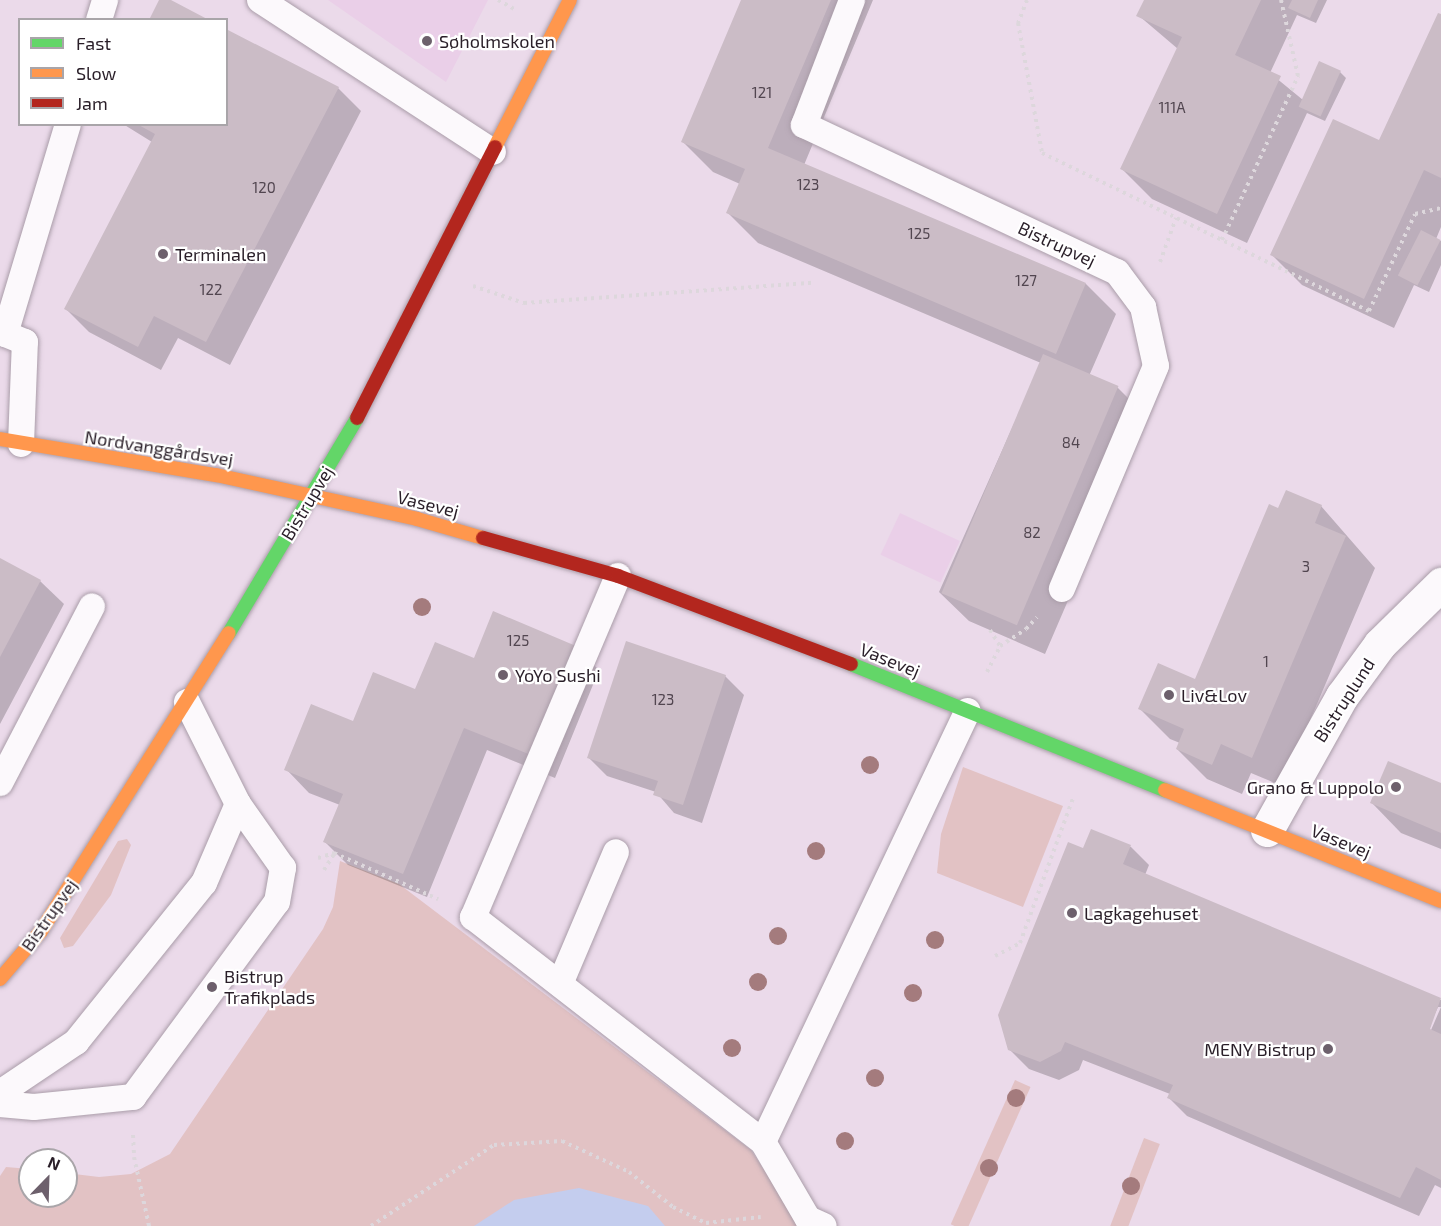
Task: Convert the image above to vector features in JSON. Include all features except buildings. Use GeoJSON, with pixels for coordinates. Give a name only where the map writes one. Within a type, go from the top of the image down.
{"type":"FeatureCollection","features":[{"type":"Feature","properties":{"kind":"street","name":"Bistrupvej"},"geometry":{"type":"LineString","coordinates":[[0,980],[41,931],[187,702],[312,496],[371,393],[570,0]]}},
{"type":"Feature","properties":{"kind":"street","name":"Nordvanggårdsvej"},"geometry":{"type":"LineString","coordinates":[[10,441],[216,475],[312,496]]}},
{"type":"Feature","properties":{"kind":"street","name":"Vasevej"},"geometry":{"type":"LineString","coordinates":[[312,496],[514,544],[618,576],[968,711],[1441,901]]}},
{"type":"Feature","properties":{"kind":"street","name":"Bistruplund"},"geometry":{"type":"LineString","coordinates":[[1267,830],[1342,696],[1380,644],[1441,584]]}},
{"type":"Feature","properties":{"kind":"lane"},"geometry":{"type":"LineString","coordinates":[[100,18],[105,0]]}},
{"type":"Feature","properties":{"kind":"lane"},"geometry":{"type":"LineString","coordinates":[[260,0],[493,152]]}},
{"type":"Feature","properties":{"kind":"lane","name":"Bistrupvej"},"geometry":{"type":"LineString","coordinates":[[852,0],[804,125],[1117,272],[1143,307],[1156,366],[1062,589]]}},
{"type":"Feature","properties":{"kind":"lane"},"geometry":{"type":"LineString","coordinates":[[10,441],[25,342],[6,334],[67,126]]}},
{"type":"Feature","properties":{"kind":"lane"},"geometry":{"type":"LineString","coordinates":[[618,576],[473,916],[763,1142],[808,1219],[824,1226]]}},
{"type":"Feature","properties":{"kind":"lane"},"geometry":{"type":"LineString","coordinates":[[0,783],[92,606]]}},
{"type":"Feature","properties":{"kind":"lane"},"geometry":{"type":"LineString","coordinates":[[0,1104],[34,1107],[133,1097],[277,902],[283,868],[238,804],[187,702]]}},
{"type":"Feature","properties":{"kind":"lane"},"geometry":{"type":"LineString","coordinates":[[763,1142],[968,711]]}},
{"type":"Feature","properties":{"kind":"lane"},"geometry":{"type":"LineString","coordinates":[[0,1093],[76,1042],[204,883],[238,804]]}},
{"type":"Feature","properties":{"kind":"lane"},"geometry":{"type":"LineString","coordinates":[[560,984],[616,852]]}},
{"type":"Feature","properties":{"kind":"path"},"geometry":{"type":"LineString","coordinates":[[1027,0],[1018,22],[1042,153],[1369,310],[1415,214],[1441,208]]}},
{"type":"Feature","properties":{"kind":"path"},"geometry":{"type":"LineString","coordinates":[[1222,240],[1298,76],[1281,0]]}},
{"type":"Feature","properties":{"kind":"path"},"geometry":{"type":"LineString","coordinates":[[432,272],[524,303],[812,283]]}},
{"type":"Feature","properties":{"kind":"path"},"geometry":{"type":"LineString","coordinates":[[990,630],[1000,646],[1026,629]]}},
{"type":"Feature","properties":{"kind":"path"},"geometry":{"type":"LineString","coordinates":[[995,956],[1020,943],[1088,759]]}},
{"type":"Feature","properties":{"kind":"path"},"geometry":{"type":"LineString","coordinates":[[334,853],[399,879]]}},
{"type":"Feature","properties":{"kind":"path"},"geometry":{"type":"LineString","coordinates":[[133,1097],[134,1157],[149,1226]]}},
{"type":"Feature","properties":{"kind":"path"},"geometry":{"type":"LineString","coordinates":[[371,1226],[494,1145],[562,1141],[628,1172],[673,1207],[706,1223],[738,1222],[771,1214]]}},
{"type":"Feature","properties":{"kind":"shaded area","name":"Søholmskolen"},"geometry":{"type":"Polygon","coordinates":[[[328,0],[488,0],[446,82],[328,0]]]}},
{"type":"Feature","properties":{"kind":"shaded area"},"geometry":{"type":"Polygon","coordinates":[[[900,513],[960,541],[940,583],[881,555],[900,513]]]}},
{"type":"Feature","properties":{"kind":"shaded area"},"geometry":{"type":"Polygon","coordinates":[[[963,767],[1063,806],[1023,907],[937,873],[941,834],[963,767]]]}},
{"type":"Feature","properties":{"kind":"shaded area"},"geometry":{"type":"Polygon","coordinates":[[[127,839],[131,845],[111,895],[73,946],[64,948],[60,938],[118,841],[127,839]]]}},
{"type":"Feature","properties":{"kind":"shaded area"},"geometry":{"type":"Polygon","coordinates":[[[340,861],[399,884],[751,1150],[801,1226],[0,1226],[0,1176],[6,1167],[18,1168],[18,1208],[78,1208],[78,1174],[99,1177],[131,1174],[170,1154],[323,929],[333,907],[340,861]]]}},
{"type":"Feature","properties":{"kind":"shaded area"},"geometry":{"type":"Polygon","coordinates":[[[1015,1080],[1031,1087],[969,1226],[951,1224],[1015,1080]]]}},
{"type":"Feature","properties":{"kind":"shaded area"},"geometry":{"type":"Polygon","coordinates":[[[1144,1138],[1160,1144],[1128,1226],[1110,1226],[1144,1138]]]}},
{"type":"Feature","properties":{"kind":"water"},"geometry":{"type":"Polygon","coordinates":[[[579,1188],[648,1206],[665,1226],[474,1226],[514,1200],[579,1188]]]}},
{"type":"Feature","properties":{"kind":"traffic: fast"},"geometry":{"type":"LineString","coordinates":[[229,633],[357,418]]}},
{"type":"Feature","properties":{"kind":"traffic: fast"},"geometry":{"type":"LineString","coordinates":[[851,664],[1165,790]]}},
{"type":"Feature","properties":{"kind":"traffic: slow"},"geometry":{"type":"LineString","coordinates":[[495,147],[570,0]]}},
{"type":"Feature","properties":{"kind":"traffic: slow"},"geometry":{"type":"LineString","coordinates":[[0,439],[216,475],[417,519],[483,538]]}},
{"type":"Feature","properties":{"kind":"traffic: slow"},"geometry":{"type":"LineString","coordinates":[[0,979],[41,931],[229,633]]}},
{"type":"Feature","properties":{"kind":"traffic: slow"},"geometry":{"type":"LineString","coordinates":[[1165,790],[1441,901]]}},
{"type":"Feature","properties":{"kind":"traffic: jam"},"geometry":{"type":"LineString","coordinates":[[357,418],[495,147]]}},
{"type":"Feature","properties":{"kind":"traffic: jam"},"geometry":{"type":"LineString","coordinates":[[483,538],[618,576],[851,664]]}},
{"type":"Feature","properties":{"kind":"place","name":"Søholmskolen"},"geometry":{"type":"Point","coordinates":[427,41]}},
{"type":"Feature","properties":{"kind":"place","name":"Terminalen"},"geometry":{"type":"Point","coordinates":[163,254]}},
{"type":"Feature","properties":{"kind":"place","name":"YoYo Sushi"},"geometry":{"type":"Point","coordinates":[503,675]}},
{"type":"Feature","properties":{"kind":"place","name":"Liv&Lov"},"geometry":{"type":"Point","coordinates":[1169,695]}},
{"type":"Feature","properties":{"kind":"place","name":"Grano & Luppolo"},"geometry":{"type":"Point","coordinates":[1396,787]}},
{"type":"Feature","properties":{"kind":"place","name":"Lagkagehuset"},"geometry":{"type":"Point","coordinates":[1072,913]}},
{"type":"Feature","properties":{"kind":"place","name":"Bistrup Trafikplads"},"geometry":{"type":"Point","coordinates":[212,987]}},
{"type":"Feature","properties":{"kind":"place","name":"MENY Bistrup"},"geometry":{"type":"Point","coordinates":[1328,1049]}}]}
